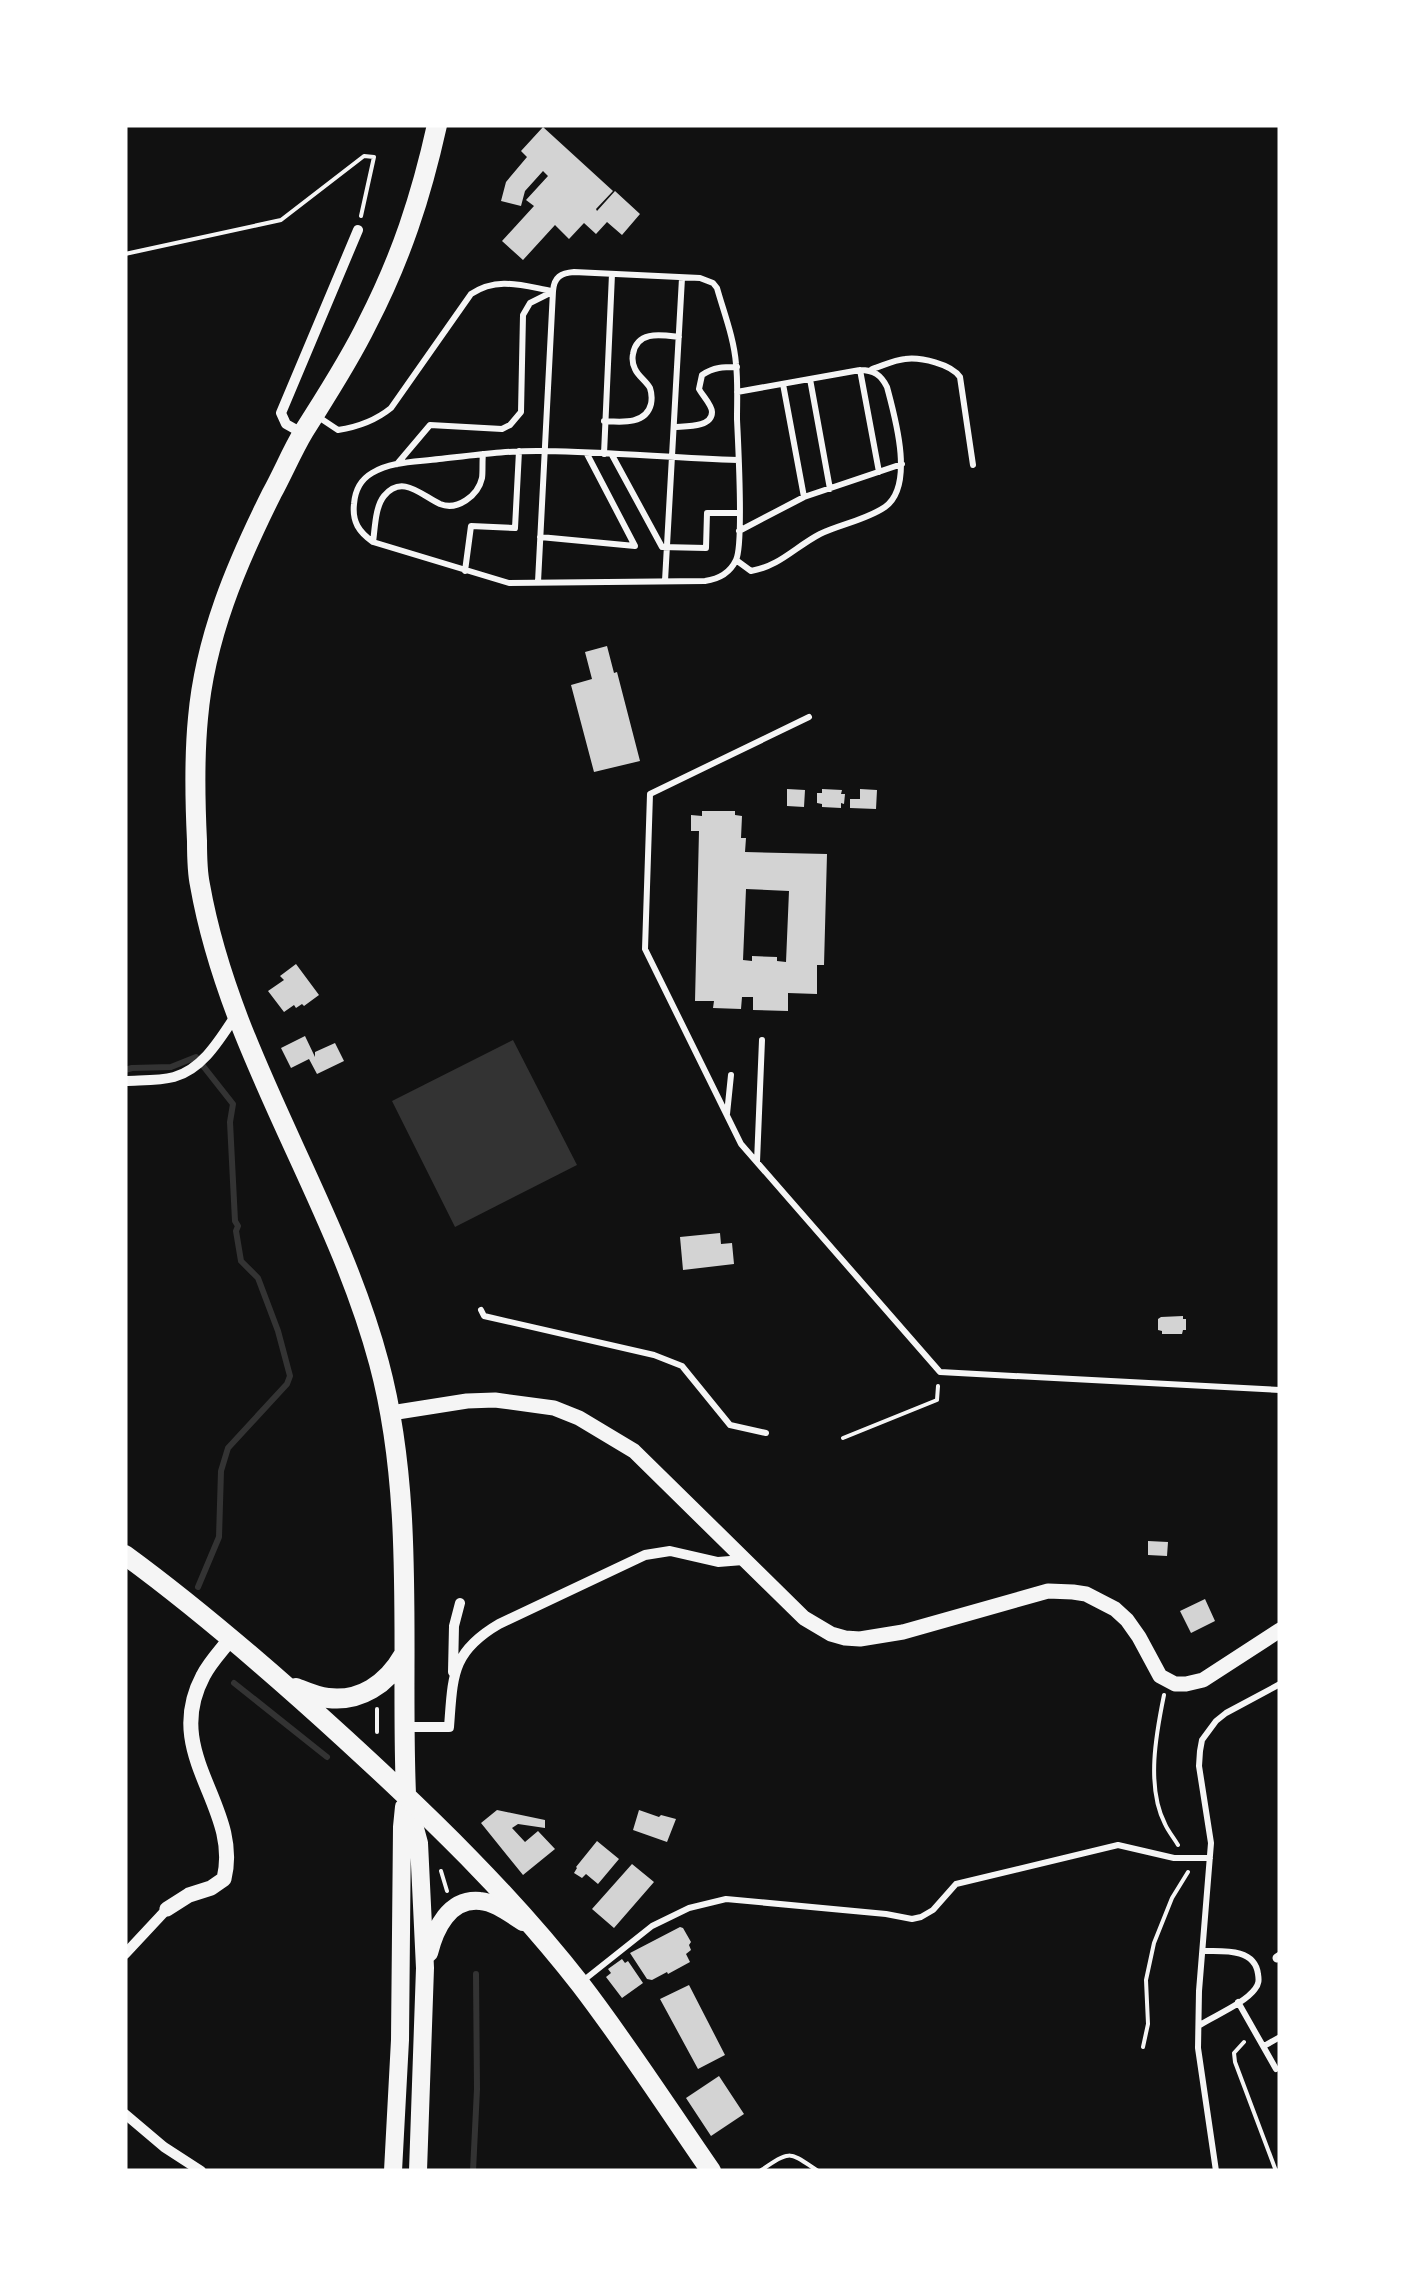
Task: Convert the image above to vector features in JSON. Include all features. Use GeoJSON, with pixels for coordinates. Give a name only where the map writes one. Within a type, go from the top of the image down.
{"type":"FeatureCollection","features":[{"type":"Feature","properties":{"kind":"main road"},"geometry":{"type":"LineString","coordinates":[[394,2171],[406,1794],[402,1543],[391,1414],[369,1329],[333,1230],[250,1050],[217,960],[199,882],[194,796],[198,716],[211,638],[241,554],[303,433],[366,328],[401,253],[437,125]]}},
{"type":"Feature","properties":{"kind":"main road"},"geometry":{"type":"LineString","coordinates":[[125,1555],[179,1594],[284,1684],[464,1852],[580,1984],[711,2171]]}},
{"type":"Feature","properties":{"kind":"main road"},"geometry":{"type":"LineString","coordinates":[[284,1684],[325,1698],[356,1697],[390,1676],[404,1654]]}},
{"type":"Feature","properties":{"kind":"main road"},"geometry":{"type":"LineString","coordinates":[[406,1794],[419,1843],[425,1968],[418,2171]]}},
{"type":"Feature","properties":{"kind":"main road"},"geometry":{"type":"LineString","coordinates":[[425,1968],[433,1935],[442,1919],[468,1902],[482,1901],[498,1907],[532,1928]]}},
{"type":"Feature","properties":{"kind":"street"},"geometry":{"type":"LineString","coordinates":[[303,433],[286,424],[281,412],[358,230]]}},
{"type":"Feature","properties":{"kind":"street"},"geometry":{"type":"LineString","coordinates":[[125,1081],[172,1078],[194,1068],[236,1015]]}},
{"type":"Feature","properties":{"kind":"street"},"geometry":{"type":"LineString","coordinates":[[391,1414],[495,1400],[554,1408],[579,1418],[634,1451],[804,1618],[845,1638],[902,1632],[1061,1590],[1086,1594],[1115,1608],[1127,1620],[1160,1676],[1175,1684],[1186,1684],[1203,1680],[1280,1630]]}},
{"type":"Feature","properties":{"kind":"street"},"geometry":{"type":"LineString","coordinates":[[454,1673],[466,1649],[479,1636],[645,1555],[670,1551],[718,1562],[742,1560]]}},
{"type":"Feature","properties":{"kind":"street"},"geometry":{"type":"LineString","coordinates":[[404,1727],[449,1727],[454,1626],[460,1603]]}},
{"type":"Feature","properties":{"kind":"street"},"geometry":{"type":"LineString","coordinates":[[125,1954],[167,1909],[224,1879],[228,1863],[226,1840],[193,1751],[191,1728],[193,1701],[204,1676],[231,1638]]}},
{"type":"Feature","properties":{"kind":"street"},"geometry":{"type":"LineString","coordinates":[[125,2114],[201,2171]]}},
{"type":"Feature","properties":{"kind":"lane"},"geometry":{"type":"LineString","coordinates":[[538,582],[544,450],[553,291],[562,273],[682,277],[707,280],[717,288],[737,367],[739,550],[736,560],[715,579],[509,583],[373,542],[356,526],[352,513],[360,483],[370,474],[397,464],[544,450],[738,460]]}},
{"type":"Feature","properties":{"kind":"lane"},"geometry":{"type":"LineString","coordinates":[[612,274],[604,421],[608,455],[662,547],[706,548],[707,514],[739,514]]}},
{"type":"Feature","properties":{"kind":"lane"},"geometry":{"type":"LineString","coordinates":[[666,581],[682,277]]}},
{"type":"Feature","properties":{"kind":"lane"},"geometry":{"type":"LineString","coordinates":[[315,414],[338,430],[360,426],[392,408],[471,294],[480,288],[499,282],[553,291]]}},
{"type":"Feature","properties":{"kind":"lane"},"geometry":{"type":"LineString","coordinates":[[397,464],[430,425],[502,429],[516,420],[521,412],[523,315],[530,303],[553,291]]}},
{"type":"Feature","properties":{"kind":"lane"},"geometry":{"type":"LineString","coordinates":[[604,421],[642,419],[652,399],[650,388],[634,368],[634,348],[649,335],[680,336]]}},
{"type":"Feature","properties":{"kind":"lane"},"geometry":{"type":"LineString","coordinates":[[737,392],[870,370],[905,359],[944,364],[960,377],[974,465]]}},
{"type":"Feature","properties":{"kind":"lane"},"geometry":{"type":"LineString","coordinates":[[674,427],[711,418],[712,412],[699,389],[702,375],[710,369],[737,367]]}},
{"type":"Feature","properties":{"kind":"lane"},"geometry":{"type":"LineString","coordinates":[[860,370],[880,472]]}},
{"type":"Feature","properties":{"kind":"lane"},"geometry":{"type":"LineString","coordinates":[[736,560],[752,570],[771,567],[816,536],[893,500],[902,464],[888,387],[880,375],[870,370]]}},
{"type":"Feature","properties":{"kind":"lane"},"geometry":{"type":"LineString","coordinates":[[810,379],[830,489]]}},
{"type":"Feature","properties":{"kind":"lane"},"geometry":{"type":"LineString","coordinates":[[783,384],[804,497]]}},
{"type":"Feature","properties":{"kind":"lane"},"geometry":{"type":"LineString","coordinates":[[465,571],[471,526],[515,528],[520,452]]}},
{"type":"Feature","properties":{"kind":"lane"},"geometry":{"type":"LineString","coordinates":[[540,538],[635,546],[586,453]]}},
{"type":"Feature","properties":{"kind":"lane"},"geometry":{"type":"LineString","coordinates":[[373,542],[380,500],[388,492],[410,486],[442,506],[464,502],[476,492],[482,478],[483,454]]}},
{"type":"Feature","properties":{"kind":"lane"},"geometry":{"type":"LineString","coordinates":[[739,531],[804,497],[902,464]]}},
{"type":"Feature","properties":{"kind":"lane"},"geometry":{"type":"LineString","coordinates":[[809,717],[650,794],[646,949],[741,1144],[940,1372],[1280,1390]]}},
{"type":"Feature","properties":{"kind":"lane"},"geometry":{"type":"LineString","coordinates":[[757,1162],[762,1040]]}},
{"type":"Feature","properties":{"kind":"lane"},"geometry":{"type":"LineString","coordinates":[[727,1115],[730,1075]]}},
{"type":"Feature","properties":{"kind":"lane"},"geometry":{"type":"LineString","coordinates":[[481,1310],[484,1316],[654,1355],[682,1366],[730,1426],[766,1433]]}},
{"type":"Feature","properties":{"kind":"lane"},"geometry":{"type":"LineString","coordinates":[[1216,2171],[1198,2048],[1210,1858],[1208,1812],[1199,1766],[1202,1740],[1226,1713],[1280,1684]]}},
{"type":"Feature","properties":{"kind":"lane"},"geometry":{"type":"LineString","coordinates":[[580,1984],[652,1926],[690,1908],[726,1899],[912,1919],[922,1918],[933,1910],[956,1884],[1118,1845],[1174,1858],[1210,1858]]}},
{"type":"Feature","properties":{"kind":"lane"},"geometry":{"type":"LineString","coordinates":[[1199,2026],[1238,2002],[1258,1982],[1257,1966],[1251,1958],[1204,1950]]}},
{"type":"Feature","properties":{"kind":"lane"},"geometry":{"type":"LineString","coordinates":[[1238,2002],[1276,2069]]}},
{"type":"Feature","properties":{"kind":"lane"},"geometry":{"type":"LineString","coordinates":[[1264,2046],[1280,2038]]}},
{"type":"Feature","properties":{"kind":"path"},"geometry":{"type":"LineString","coordinates":[[125,254],[282,220],[364,156],[374,157],[358,230]]}},
{"type":"Feature","properties":{"kind":"path"},"geometry":{"type":"LineString","coordinates":[[843,1438],[937,1400],[940,1372]]}},
{"type":"Feature","properties":{"kind":"path"},"geometry":{"type":"LineString","coordinates":[[377,1732],[378,1704]]}},
{"type":"Feature","properties":{"kind":"path"},"geometry":{"type":"LineString","coordinates":[[438,1862],[448,1896]]}},
{"type":"Feature","properties":{"kind":"path"},"geometry":{"type":"LineString","coordinates":[[1257,2034],[1238,2047],[1235,2062],[1276,2171]]}},
{"type":"Feature","properties":{"kind":"path"},"geometry":{"type":"LineString","coordinates":[[760,2171],[788,2154],[818,2171]]}},
{"type":"Feature","properties":{"kind":"shaded area"},"geometry":{"type":"Polygon","coordinates":[[[513,1040],[577,1165],[455,1227],[392,1101],[513,1040]]]}},
{"type":"Feature","properties":{"kind":"building"},"geometry":{"type":"Polygon","coordinates":[[[543,127],[613,191],[597,211],[615,191],[640,214],[622,235],[607,222],[596,234],[584,223],[569,239],[555,225],[523,260],[502,241],[534,206],[526,200],[548,176],[543,171],[525,191],[521,206],[501,201],[506,182],[527,157],[521,151],[543,127]]]}},
{"type":"Feature","properties":{"kind":"building"},"geometry":{"type":"Polygon","coordinates":[[[607,646],[640,761],[594,772],[571,685],[592,679],[585,652],[607,646]]]}},
{"type":"Feature","properties":{"kind":"building"},"geometry":{"type":"Polygon","coordinates":[[[787,789],[805,790],[804,807],[787,806],[787,789]]]}},
{"type":"Feature","properties":{"kind":"building"},"geometry":{"type":"Polygon","coordinates":[[[822,789],[842,790],[841,794],[845,794],[841,808],[817,803],[817,793],[822,793],[822,789]]]}},
{"type":"Feature","properties":{"kind":"building"},"geometry":{"type":"Polygon","coordinates":[[[860,789],[877,790],[876,809],[850,808],[850,799],[860,799],[860,789]]]}},
{"type":"Feature","properties":{"kind":"building"},"geometry":{"type":"Polygon","coordinates":[[[702,811],[735,811],[735,815],[742,816],[745,852],[827,854],[824,965],[817,965],[817,994],[788,993],[788,1011],[753,1010],[753,997],[742,997],[741,1009],[713,1008],[714,1001],[695,1001],[699,831],[691,831],[691,815],[702,816],[702,811]],[[746,889],[743,960],[752,961],[752,956],[777,957],[777,961],[786,962],[789,891],[746,889]]]}},
{"type":"Feature","properties":{"kind":"building"},"geometry":{"type":"Polygon","coordinates":[[[296,964],[319,995],[304,1006],[294,1005],[284,1012],[268,991],[284,980],[280,976],[296,964]]]}},
{"type":"Feature","properties":{"kind":"building"},"geometry":{"type":"Polygon","coordinates":[[[305,1036],[315,1057],[315,1052],[335,1043],[344,1061],[317,1074],[309,1059],[291,1068],[281,1048],[305,1036]]]}},
{"type":"Feature","properties":{"kind":"building"},"geometry":{"type":"Polygon","coordinates":[[[720,1233],[721,1244],[732,1243],[734,1264],[683,1270],[680,1237],[720,1233]]]}},
{"type":"Feature","properties":{"kind":"building"},"geometry":{"type":"Polygon","coordinates":[[[1183,1316],[1186,1330],[1182,1334],[1162,1334],[1158,1330],[1161,1317],[1183,1316]]]}},
{"type":"Feature","properties":{"kind":"building"},"geometry":{"type":"Polygon","coordinates":[[[1148,1541],[1168,1542],[1167,1556],[1148,1555],[1148,1541]]]}},
{"type":"Feature","properties":{"kind":"building"},"geometry":{"type":"Polygon","coordinates":[[[1205,1599],[1215,1621],[1191,1633],[1180,1611],[1205,1599]]]}},
{"type":"Feature","properties":{"kind":"building"},"geometry":{"type":"Polygon","coordinates":[[[497,1810],[545,1820],[545,1828],[518,1824],[512,1828],[525,1842],[538,1831],[555,1849],[523,1875],[481,1823],[497,1810]]]}},
{"type":"Feature","properties":{"kind":"building"},"geometry":{"type":"Polygon","coordinates":[[[639,1810],[676,1819],[667,1842],[633,1830],[639,1810]]]}},
{"type":"Feature","properties":{"kind":"building"},"geometry":{"type":"Polygon","coordinates":[[[597,1841],[619,1859],[598,1884],[586,1874],[582,1878],[574,1873],[597,1841]]]}},
{"type":"Feature","properties":{"kind":"building"},"geometry":{"type":"Polygon","coordinates":[[[632,1864],[654,1882],[614,1928],[592,1909],[632,1864]]]}},
{"type":"Feature","properties":{"kind":"building"},"geometry":{"type":"Polygon","coordinates":[[[680,1927],[691,1942],[691,1950],[686,1954],[690,1962],[668,1974],[647,1979],[630,1953],[680,1927]]]}},
{"type":"Feature","properties":{"kind":"building"},"geometry":{"type":"Polygon","coordinates":[[[622,1959],[628,1961],[643,1983],[622,1998],[606,1977],[611,1973],[608,1969],[622,1959]]]}},
{"type":"Feature","properties":{"kind":"building"},"geometry":{"type":"Polygon","coordinates":[[[689,1985],[725,2055],[698,2069],[660,1999],[689,1985]]]}},
{"type":"Feature","properties":{"kind":"building"},"geometry":{"type":"Polygon","coordinates":[[[719,2076],[744,2114],[711,2136],[686,2098],[719,2076]]]}},
{"type":"Feature","properties":{"kind":"waterway"},"geometry":{"type":"LineString","coordinates":[[125,1070],[171,1067],[196,1057],[233,1104],[230,1122],[235,1221],[241,1261],[258,1278],[290,1376],[228,1448],[221,1471],[219,1537],[198,1587]]}},
{"type":"Feature","properties":{"kind":"waterway"},"geometry":{"type":"LineString","coordinates":[[234,1683],[327,1757]]}},
{"type":"Feature","properties":{"kind":"waterway"},"geometry":{"type":"LineString","coordinates":[[473,2171],[476,1974]]}}]}
